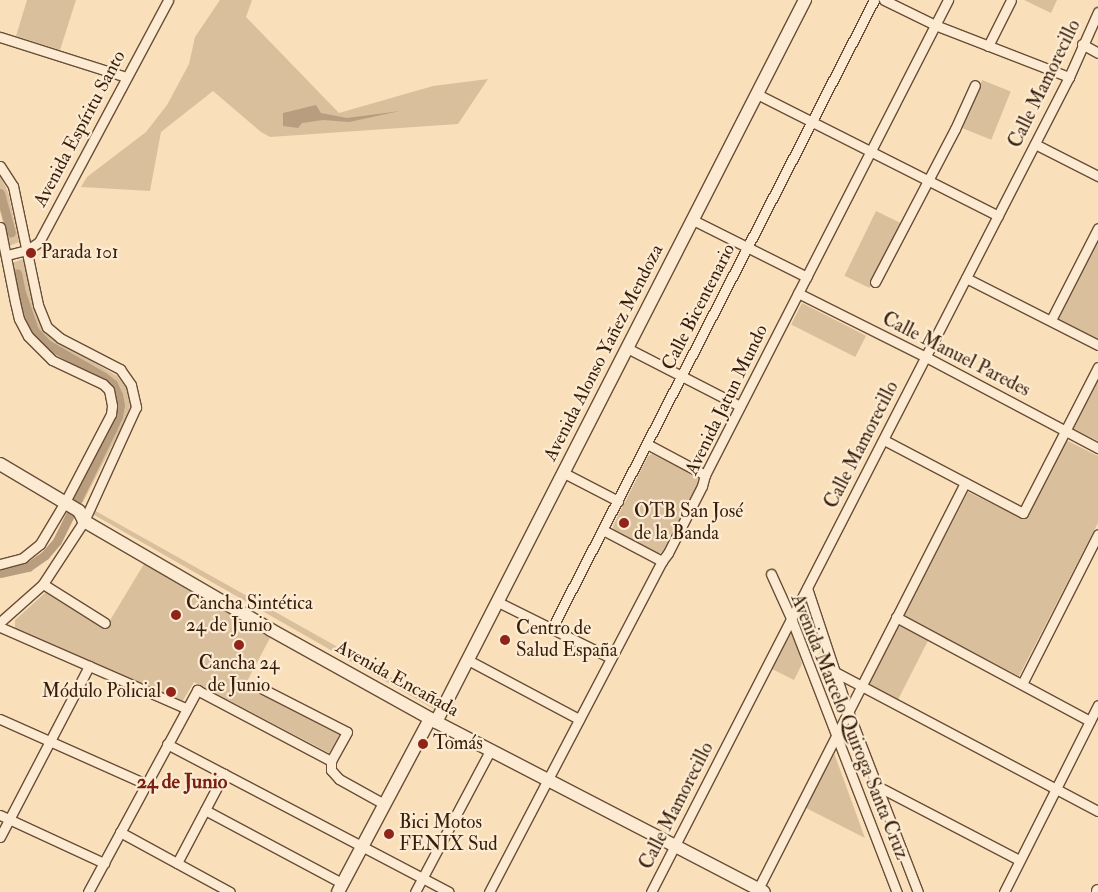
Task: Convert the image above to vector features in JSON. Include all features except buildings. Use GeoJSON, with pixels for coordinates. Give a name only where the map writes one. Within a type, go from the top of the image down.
{"type":"FeatureCollection","features":[{"type":"Feature","properties":{"kind":"main road","name":"Avenida Alonso Yañez Mendoza"},"geometry":{"type":"LineString","coordinates":[[340,887],[384,804],[468,660],[804,0]]}},
{"type":"Feature","properties":{"kind":"main road","name":"Avenida Encañada"},"geometry":{"type":"LineString","coordinates":[[0,464],[271,630],[433,721],[761,890]]}},
{"type":"Feature","properties":{"kind":"street","name":"Avenida Espíritu Santo"},"geometry":{"type":"LineString","coordinates":[[27,250],[39,242],[168,0]]}},
{"type":"Feature","properties":{"kind":"street","name":"Calle Bicentenario"},"geometry":{"type":"LineString","coordinates":[[552,628],[874,0]]}},
{"type":"Feature","properties":{"kind":"street"},"geometry":{"type":"LineString","coordinates":[[884,0],[935,25],[1069,77]]}},
{"type":"Feature","properties":{"kind":"street","name":"Avenida Jatun Mundo"},"geometry":{"type":"LineString","coordinates":[[489,892],[662,561],[668,553],[702,486],[705,475],[948,0]]}},
{"type":"Feature","properties":{"kind":"street"},"geometry":{"type":"LineString","coordinates":[[988,46],[1011,0]]}},
{"type":"Feature","properties":{"kind":"street","name":"Calle Mamorecillo"},"geometry":{"type":"LineString","coordinates":[[652,892],[1069,77],[1082,44],[1098,12]]}},
{"type":"Feature","properties":{"kind":"street"},"geometry":{"type":"LineString","coordinates":[[0,37],[126,77]]}},
{"type":"Feature","properties":{"kind":"street"},"geometry":{"type":"LineString","coordinates":[[1082,44],[1098,53]]}},
{"type":"Feature","properties":{"kind":"street"},"geometry":{"type":"LineString","coordinates":[[875,282],[928,182],[975,86]]}},
{"type":"Feature","properties":{"kind":"street"},"geometry":{"type":"LineString","coordinates":[[757,94],[998,216]]}},
{"type":"Feature","properties":{"kind":"street"},"geometry":{"type":"LineString","coordinates":[[1035,144],[1098,176]]}},
{"type":"Feature","properties":{"kind":"street"},"geometry":{"type":"LineString","coordinates":[[0,166],[13,186],[38,304],[47,327],[60,338],[120,369],[132,385],[136,407],[75,510],[32,552],[23,558],[0,564]]}},
{"type":"Feature","properties":{"kind":"street"},"geometry":{"type":"LineString","coordinates":[[692,220],[806,277]]}},
{"type":"Feature","properties":{"kind":"street"},"geometry":{"type":"LineString","coordinates":[[0,227],[19,318],[28,336],[52,360],[103,384],[111,397],[111,414],[75,510],[43,584],[0,622]]}},
{"type":"Feature","properties":{"kind":"street"},"geometry":{"type":"LineString","coordinates":[[1051,320],[1098,228]]}},
{"type":"Feature","properties":{"kind":"street"},"geometry":{"type":"LineString","coordinates":[[7,255],[27,250]]}},
{"type":"Feature","properties":{"kind":"street"},"geometry":{"type":"LineString","coordinates":[[966,278],[1098,345]]}},
{"type":"Feature","properties":{"kind":"street","name":"Calle Manuel Paredes"},"geometry":{"type":"LineString","coordinates":[[798,293],[926,357],[1098,448]]}},
{"type":"Feature","properties":{"kind":"street"},"geometry":{"type":"LineString","coordinates":[[627,348],[740,406]]}},
{"type":"Feature","properties":{"kind":"street"},"geometry":{"type":"LineString","coordinates":[[884,440],[1023,513],[1098,367]]}},
{"type":"Feature","properties":{"kind":"street"},"geometry":{"type":"LineString","coordinates":[[647,444],[705,475]]}},
{"type":"Feature","properties":{"kind":"street"},"geometry":{"type":"LineString","coordinates":[[564,473],[618,501]]}},
{"type":"Feature","properties":{"kind":"street"},"geometry":{"type":"LineString","coordinates":[[761,890],[848,712],[965,483]]}},
{"type":"Feature","properties":{"kind":"street"},"geometry":{"type":"LineString","coordinates":[[603,530],[662,561]]}},
{"type":"Feature","properties":{"kind":"street"},"geometry":{"type":"LineString","coordinates":[[1022,684],[1094,551],[1098,534]]}},
{"type":"Feature","properties":{"kind":"street","name":"Avenida Marcelo Quiroga Santa Cruz"},"geometry":{"type":"LineString","coordinates":[[771,574],[791,618],[897,892]]}},
{"type":"Feature","properties":{"kind":"street"},"geometry":{"type":"LineString","coordinates":[[43,584],[105,623]]}},
{"type":"Feature","properties":{"kind":"street","name":"Avenida Marcelo Quiroga Santa Cruz"},"geometry":{"type":"LineString","coordinates":[[806,588],[837,673],[848,712],[879,787],[918,892]]}},
{"type":"Feature","properties":{"kind":"street"},"geometry":{"type":"LineString","coordinates":[[498,602],[611,658]]}},
{"type":"Feature","properties":{"kind":"street"},"geometry":{"type":"LineString","coordinates":[[896,617],[1090,720]]}},
{"type":"Feature","properties":{"kind":"street"},"geometry":{"type":"LineString","coordinates":[[0,627],[185,708]]}},
{"type":"Feature","properties":{"kind":"street"},"geometry":{"type":"LineString","coordinates":[[468,660],[579,719]]}},
{"type":"Feature","properties":{"kind":"street"},"geometry":{"type":"LineString","coordinates":[[0,837],[89,666]]}},
{"type":"Feature","properties":{"kind":"street"},"geometry":{"type":"LineString","coordinates":[[837,673],[1098,811]]}},
{"type":"Feature","properties":{"kind":"street"},"geometry":{"type":"LineString","coordinates":[[263,689],[346,732],[331,760],[331,770],[339,779],[384,804]]}},
{"type":"Feature","properties":{"kind":"street"},"geometry":{"type":"LineString","coordinates":[[90,891],[185,708],[197,690],[331,760]]}},
{"type":"Feature","properties":{"kind":"street"},"geometry":{"type":"LineString","coordinates":[[1004,892],[1098,705]]}},
{"type":"Feature","properties":{"kind":"street"},"geometry":{"type":"LineString","coordinates":[[0,719],[146,784]]}},
{"type":"Feature","properties":{"kind":"street"},"geometry":{"type":"LineString","coordinates":[[167,744],[449,892]]}},
{"type":"Feature","properties":{"kind":"street"},"geometry":{"type":"LineString","coordinates":[[415,892],[490,751]]}},
{"type":"Feature","properties":{"kind":"street"},"geometry":{"type":"LineString","coordinates":[[177,863],[224,774]]}},
{"type":"Feature","properties":{"kind":"street"},"geometry":{"type":"LineString","coordinates":[[879,787],[1019,860]]}},
{"type":"Feature","properties":{"kind":"street"},"geometry":{"type":"LineString","coordinates":[[205,810],[340,887]]}},
{"type":"Feature","properties":{"kind":"street"},"geometry":{"type":"LineString","coordinates":[[0,815],[104,863]]}},
{"type":"Feature","properties":{"kind":"street"},"geometry":{"type":"LineString","coordinates":[[120,832],[230,892]]}},
{"type":"Feature","properties":{"kind":"shaded area"},"geometry":{"type":"Polygon","coordinates":[[[27,0],[76,0],[60,50],[16,36],[27,0]]]}},
{"type":"Feature","properties":{"kind":"shaded area"},"geometry":{"type":"Polygon","coordinates":[[[220,0],[252,0],[246,17],[339,113],[433,86],[488,79],[458,124],[270,137],[261,132],[213,91],[161,132],[150,191],[81,187],[87,177],[146,132],[167,105],[189,64],[195,37],[220,0]]]}},
{"type":"Feature","properties":{"kind":"shaded area"},"geometry":{"type":"Polygon","coordinates":[[[1024,0],[1057,0],[1051,13],[1024,0]]]}},
{"type":"Feature","properties":{"kind":"shaded area"},"geometry":{"type":"Polygon","coordinates":[[[982,80],[1011,92],[991,140],[963,128],[982,80]]]}},
{"type":"Feature","properties":{"kind":"shaded area"},"geometry":{"type":"Polygon","coordinates":[[[316,105],[321,113],[347,118],[400,111],[349,122],[323,120],[302,123],[298,128],[283,126],[283,113],[316,105]]]}},
{"type":"Feature","properties":{"kind":"shaded area"},"geometry":{"type":"Polygon","coordinates":[[[0,176],[8,192],[19,242],[9,246],[0,211],[0,176]]]}},
{"type":"Feature","properties":{"kind":"shaded area"},"geometry":{"type":"Polygon","coordinates":[[[876,211],[901,223],[870,288],[844,276],[876,211]]]}},
{"type":"Feature","properties":{"kind":"shaded area"},"geometry":{"type":"Polygon","coordinates":[[[1098,239],[1098,340],[1057,319],[1098,239]]]}},
{"type":"Feature","properties":{"kind":"shaded area"},"geometry":{"type":"Polygon","coordinates":[[[23,259],[36,315],[42,327],[56,340],[117,376],[127,389],[130,404],[128,415],[82,504],[72,499],[114,414],[105,382],[48,351],[33,335],[23,317],[12,263],[23,259]]]}},
{"type":"Feature","properties":{"kind":"shaded area"},"geometry":{"type":"Polygon","coordinates":[[[802,303],[866,336],[855,357],[791,324],[802,303]]]}},
{"type":"Feature","properties":{"kind":"shaded area"},"geometry":{"type":"Polygon","coordinates":[[[1098,378],[1098,441],[1072,428],[1098,378]]]}},
{"type":"Feature","properties":{"kind":"shaded area"},"geometry":{"type":"Polygon","coordinates":[[[1066,440],[1098,456],[1098,523],[1019,676],[904,616],[968,492],[1024,519],[1066,440]]]}},
{"type":"Feature","properties":{"kind":"shaded area"},"geometry":{"type":"Polygon","coordinates":[[[652,454],[697,476],[699,483],[663,552],[657,554],[614,532],[613,526],[648,456],[652,454]]]}},
{"type":"Feature","properties":{"kind":"shaded area"},"geometry":{"type":"Polygon","coordinates":[[[92,509],[441,705],[436,712],[434,709],[89,512],[92,509]]]}},
{"type":"Feature","properties":{"kind":"shaded area"},"geometry":{"type":"Polygon","coordinates":[[[144,564],[151,568],[153,566],[270,638],[246,683],[341,732],[329,753],[194,682],[182,702],[15,629],[15,620],[46,592],[106,627],[144,564]]]}},
{"type":"Feature","properties":{"kind":"shaded area"},"geometry":{"type":"Polygon","coordinates":[[[899,625],[928,640],[898,700],[869,685],[899,625]]]}},
{"type":"Feature","properties":{"kind":"shaded area"},"geometry":{"type":"Polygon","coordinates":[[[792,631],[802,664],[794,680],[772,669],[792,631]]]}},
{"type":"Feature","properties":{"kind":"shaded area"},"geometry":{"type":"Polygon","coordinates":[[[834,753],[865,838],[806,808],[834,753]]]}},
{"type":"Feature","properties":{"kind":"waterway"},"geometry":{"type":"LineString","coordinates":[[0,193],[11,233]]}},
{"type":"Feature","properties":{"kind":"waterway"},"geometry":{"type":"LineString","coordinates":[[0,573],[28,567],[45,555],[57,541],[112,429],[118,416],[120,405],[113,384],[47,344],[34,330],[21,293],[17,273]]}},
{"type":"Feature","properties":{"kind":"place","name":"Parada 101"},"geometry":{"type":"Point","coordinates":[31,253]}},
{"type":"Feature","properties":{"kind":"place","name":"OTB San José de la Banda"},"geometry":{"type":"Point","coordinates":[624,523]}},
{"type":"Feature","properties":{"kind":"place","name":"Cancha Sintética 24 de Junio"},"geometry":{"type":"Point","coordinates":[176,615]}},
{"type":"Feature","properties":{"kind":"place","name":"Centro de Salud España"},"geometry":{"type":"Point","coordinates":[505,640]}},
{"type":"Feature","properties":{"kind":"place","name":"Cancha 24 de Junio"},"geometry":{"type":"Point","coordinates":[239,645]}},
{"type":"Feature","properties":{"kind":"place","name":"Módulo Policial"},"geometry":{"type":"Point","coordinates":[171,692]}},
{"type":"Feature","properties":{"kind":"place","name":"Tomás"},"geometry":{"type":"Point","coordinates":[423,744]}},
{"type":"Feature","properties":{"kind":"place","name":"Bici Motos FENIX Sud"},"geometry":{"type":"Point","coordinates":[389,834]}},
{"type":"Feature","properties":{"kind":"district","name":"24 de Junio"},"geometry":{"type":"Point","coordinates":[182,781]}}]}
